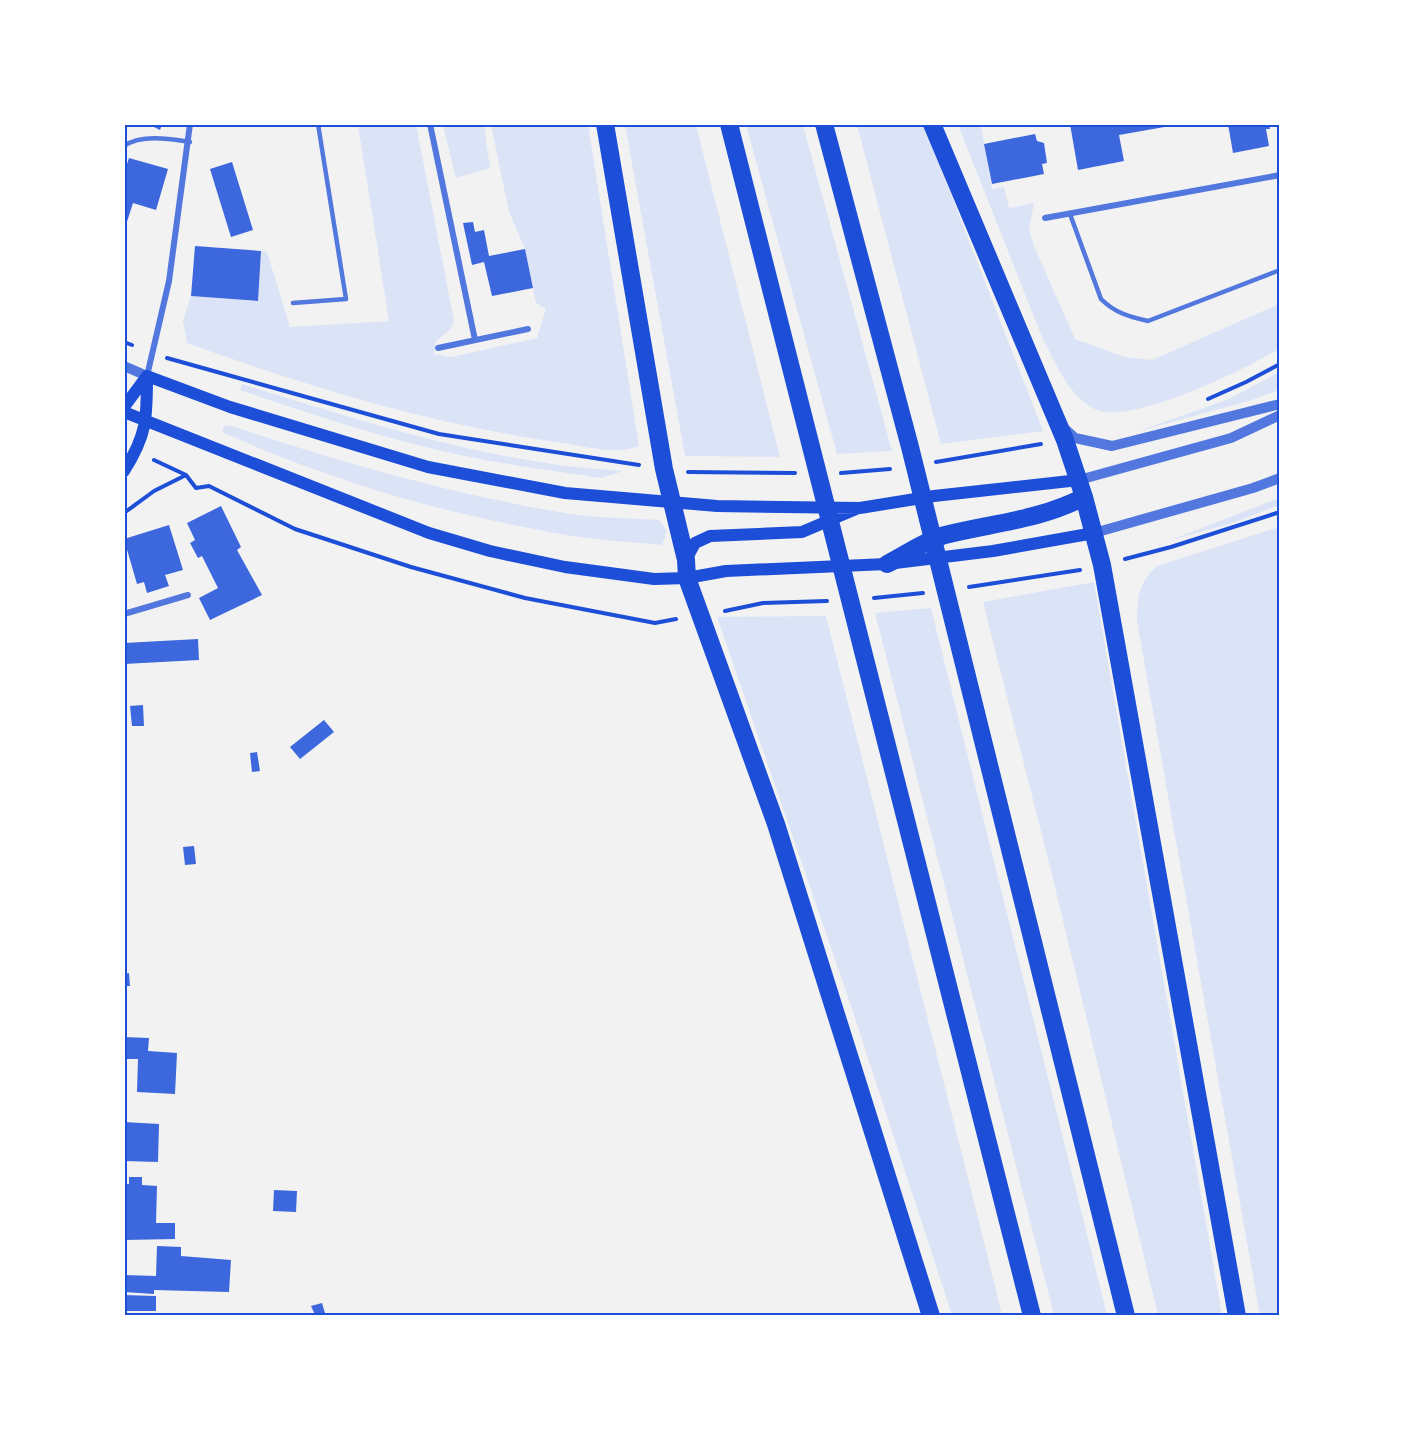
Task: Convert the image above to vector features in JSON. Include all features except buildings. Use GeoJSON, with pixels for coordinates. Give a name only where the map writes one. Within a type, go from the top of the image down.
{"type":"FeatureCollection","features":[{"type":"Feature","properties":{"kind":"highway"},"geometry":{"type":"LineString","coordinates":[[605,124],[664,469],[686,560],[687,578],[776,824],[931,1316]]}},
{"type":"Feature","properties":{"kind":"highway"},"geometry":{"type":"LineString","coordinates":[[729,124],[1032,1316]]}},
{"type":"Feature","properties":{"kind":"highway"},"geometry":{"type":"LineString","coordinates":[[824,124],[934,540],[1126,1316]]}},
{"type":"Feature","properties":{"kind":"highway"},"geometry":{"type":"LineString","coordinates":[[932,124],[1057,422],[1082,489],[1094,533],[1102,565],[1237,1316]]}},
{"type":"Feature","properties":{"kind":"highway"},"geometry":{"type":"LineString","coordinates":[[887,564],[943,535],[993,527],[1062,509],[1082,489]]}},
{"type":"Feature","properties":{"kind":"main road"},"geometry":{"type":"LineString","coordinates":[[147,376],[124,409],[147,421],[429,533],[490,551],[565,567],[654,579],[687,578],[726,572],[887,564],[1073,538],[1094,533]]}},
{"type":"Feature","properties":{"kind":"main road"},"geometry":{"type":"LineString","coordinates":[[124,471],[136,452],[147,421],[147,376]]}},
{"type":"Feature","properties":{"kind":"main road"},"geometry":{"type":"LineString","coordinates":[[147,376],[230,407],[429,467],[565,493],[670,500],[717,506],[860,508],[934,496],[1054,484],[1082,489]]}},
{"type":"Feature","properties":{"kind":"main road"},"geometry":{"type":"LineString","coordinates":[[686,560],[695,543],[710,536],[802,532],[860,508]]}},
{"type":"Feature","properties":{"kind":"street"},"geometry":{"type":"LineString","coordinates":[[124,366],[147,376],[154,354],[169,281],[190,142],[190,124]]}},
{"type":"Feature","properties":{"kind":"street"},"geometry":{"type":"LineString","coordinates":[[430,124],[475,340]]}},
{"type":"Feature","properties":{"kind":"street"},"geometry":{"type":"LineString","coordinates":[[1046,218],[1280,176]]}},
{"type":"Feature","properties":{"kind":"street"},"geometry":{"type":"LineString","coordinates":[[438,348],[528,329]]}},
{"type":"Feature","properties":{"kind":"street"},"geometry":{"type":"LineString","coordinates":[[1057,422],[1075,438],[1112,446],[1280,404]]}},
{"type":"Feature","properties":{"kind":"street"},"geometry":{"type":"LineString","coordinates":[[1082,489],[1231,438],[1280,415]]}},
{"type":"Feature","properties":{"kind":"street"},"geometry":{"type":"LineString","coordinates":[[1094,533],[1253,488],[1280,478]]}},
{"type":"Feature","properties":{"kind":"street"},"geometry":{"type":"LineString","coordinates":[[124,614],[188,595]]}},
{"type":"Feature","properties":{"kind":"lane"},"geometry":{"type":"LineString","coordinates":[[293,303],[346,299],[318,124]]}},
{"type":"Feature","properties":{"kind":"lane"},"geometry":{"type":"LineString","coordinates":[[124,146],[132,141],[170,139],[190,142]]}},
{"type":"Feature","properties":{"kind":"lane"},"geometry":{"type":"LineString","coordinates":[[1070,214],[1101,299],[1111,309],[1127,316],[1148,321],[1280,270]]}},
{"type":"Feature","properties":{"kind":"path"},"geometry":{"type":"LineString","coordinates":[[154,354],[439,434],[664,469],[786,472]]}},
{"type":"Feature","properties":{"kind":"path"},"geometry":{"type":"LineString","coordinates":[[1203,400],[1227,392],[1280,363]]}},
{"type":"Feature","properties":{"kind":"path"},"geometry":{"type":"LineString","coordinates":[[927,464],[1044,444]]}},
{"type":"Feature","properties":{"kind":"path"},"geometry":{"type":"LineString","coordinates":[[136,452],[186,475],[196,488],[209,486],[295,528],[411,567],[525,598],[655,623],[763,603],[817,602]]}},
{"type":"Feature","properties":{"kind":"path"},"geometry":{"type":"LineString","coordinates":[[850,473],[875,470]]}},
{"type":"Feature","properties":{"kind":"path"},"geometry":{"type":"LineString","coordinates":[[124,513],[154,491],[186,475]]}},
{"type":"Feature","properties":{"kind":"path"},"geometry":{"type":"LineString","coordinates":[[1102,565],[1171,547],[1280,512]]}},
{"type":"Feature","properties":{"kind":"path"},"geometry":{"type":"LineString","coordinates":[[961,588],[1083,570]]}},
{"type":"Feature","properties":{"kind":"path"},"geometry":{"type":"LineString","coordinates":[[883,598],[928,593]]}},
{"type":"Feature","properties":{"kind":"shaded area"},"geometry":{"type":"Polygon","coordinates":[[[416,124],[454,321],[450,330],[436,341],[434,354],[451,357],[537,338],[546,309],[536,303],[525,249],[509,212],[491,125],[588,125],[639,446],[621,450],[601,449],[467,426],[372,403],[279,375],[187,343],[183,321],[191,296],[257,301],[261,251],[267,252],[290,327],[389,321],[358,125],[416,124]]]}},
{"type":"Feature","properties":{"kind":"shaded area"},"geometry":{"type":"Polygon","coordinates":[[[443,125],[484,125],[490,168],[456,178],[443,125]]]}},
{"type":"Feature","properties":{"kind":"shaded area"},"geometry":{"type":"Polygon","coordinates":[[[625,125],[696,125],[780,457],[685,456],[625,125]]]}},
{"type":"Feature","properties":{"kind":"shaded area"},"geometry":{"type":"Polygon","coordinates":[[[746,125],[803,125],[892,451],[837,454],[746,125]]]}},
{"type":"Feature","properties":{"kind":"shaded area"},"geometry":{"type":"Polygon","coordinates":[[[857,125],[924,125],[1043,431],[941,444],[857,125]]]}},
{"type":"Feature","properties":{"kind":"shaded area"},"geometry":{"type":"Polygon","coordinates":[[[958,125],[981,125],[992,189],[1004,187],[1009,208],[1034,203],[1029,229],[1034,246],[1075,339],[1125,357],[1152,360],[1279,304],[1279,349],[1191,392],[1139,409],[1117,412],[1100,411],[1090,406],[1072,390],[1065,380],[1042,337],[958,125]]]}},
{"type":"Feature","properties":{"kind":"shaded area"},"geometry":{"type":"Polygon","coordinates":[[[1279,372],[1279,390],[1252,400],[1136,432],[1229,399],[1279,372]]]}},
{"type":"Feature","properties":{"kind":"shaded area"},"geometry":{"type":"Polygon","coordinates":[[[242,384],[336,413],[478,450],[574,467],[623,471],[601,478],[495,462],[432,449],[349,426],[240,390],[242,384]]]}},
{"type":"Feature","properties":{"kind":"shaded area"},"geometry":{"type":"Polygon","coordinates":[[[229,425],[310,451],[434,486],[571,514],[659,520],[667,531],[662,545],[600,540],[488,520],[353,483],[308,467],[222,432],[224,426],[229,425]]]}},
{"type":"Feature","properties":{"kind":"shaded area"},"geometry":{"type":"Polygon","coordinates":[[[1279,498],[1279,505],[1236,522],[1168,541],[1279,498]]]}},
{"type":"Feature","properties":{"kind":"shaded area"},"geometry":{"type":"Polygon","coordinates":[[[1279,527],[1280,1315],[1260,1316],[1137,621],[1140,590],[1157,566],[1279,527]]]}},
{"type":"Feature","properties":{"kind":"shaded area"},"geometry":{"type":"Polygon","coordinates":[[[1094,582],[1222,1315],[1158,1315],[1052,875],[983,602],[1094,582]]]}},
{"type":"Feature","properties":{"kind":"shaded area"},"geometry":{"type":"Polygon","coordinates":[[[931,608],[1107,1315],[1054,1315],[875,613],[931,608]]]}},
{"type":"Feature","properties":{"kind":"shaded area"},"geometry":{"type":"Polygon","coordinates":[[[826,616],[1002,1315],[952,1315],[850,1003],[717,617],[826,616]]]}}]}
